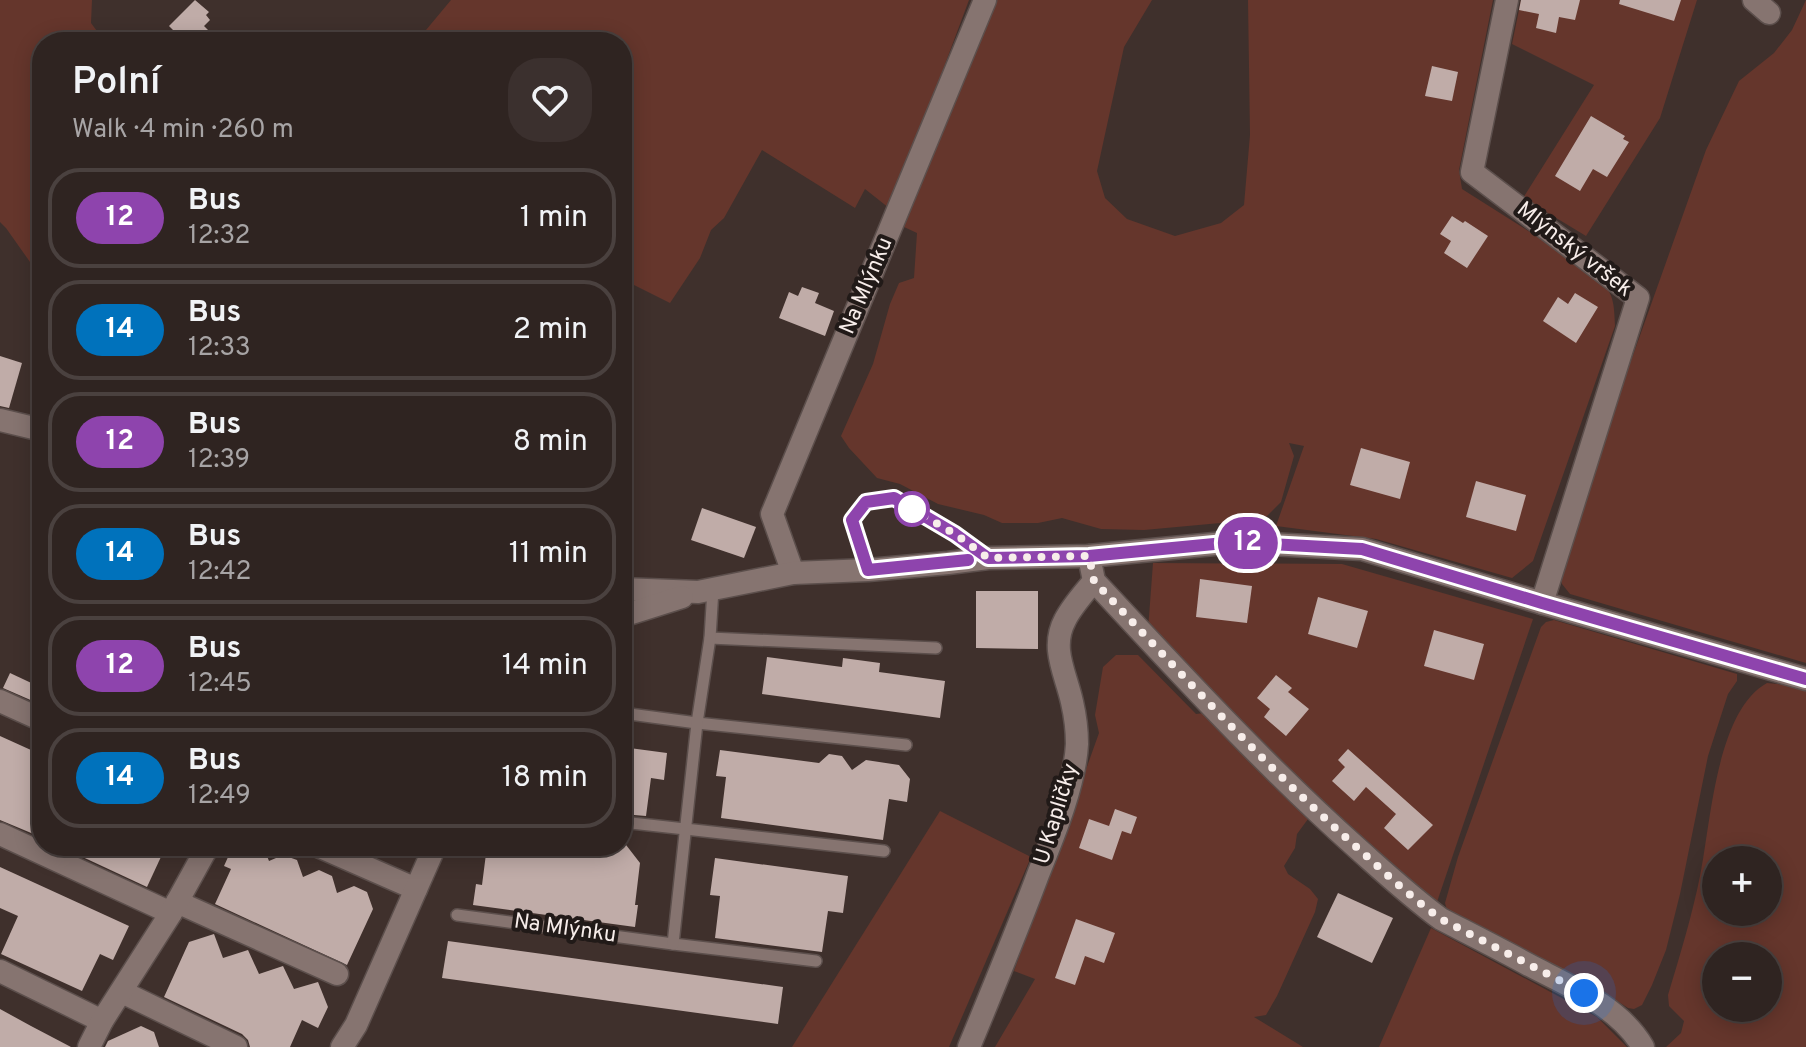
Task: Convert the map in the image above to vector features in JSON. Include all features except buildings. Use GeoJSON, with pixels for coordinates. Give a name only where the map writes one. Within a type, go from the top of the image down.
{"type":"FeatureCollection","features":[{"type":"Feature","properties":{"kind":"street","name":"Na Mlýnku"},"geometry":{"type":"LineString","coordinates":[[793,573],[772,514],[985,0]]}},
{"type":"Feature","properties":{"kind":"street","name":"Mlýnský vršek"},"geometry":{"type":"LineString","coordinates":[[1507,0],[1472,172],[1638,298],[1542,603]]}},
{"type":"Feature","properties":{"kind":"street"},"geometry":{"type":"LineString","coordinates":[[0,420],[32,428]]}},
{"type":"Feature","properties":{"kind":"street"},"geometry":{"type":"LineString","coordinates":[[632,613],[706,590],[793,573],[868,570],[988,558],[1089,556],[1235,542],[1362,549],[1806,679]]}},
{"type":"Feature","properties":{"kind":"street"},"geometry":{"type":"LineString","coordinates":[[1089,556],[1094,581],[1244,740],[1315,810],[1420,904],[1441,919],[1584,993],[1626,1024],[1643,1047]]}},
{"type":"Feature","properties":{"kind":"street","name":"U Kapličky"},"geometry":{"type":"LineString","coordinates":[[969,1047],[1045,858],[1073,772],[1076,721],[1058,643],[1064,622],[1094,581]]}},
{"type":"Feature","properties":{"kind":"street"},"geometry":{"type":"LineString","coordinates":[[632,589],[706,590]]}},
{"type":"Feature","properties":{"kind":"street"},"geometry":{"type":"LineString","coordinates":[[0,701],[32,715]]}},
{"type":"Feature","properties":{"kind":"street"},"geometry":{"type":"LineString","coordinates":[[0,834],[32,848]]}},
{"type":"Feature","properties":{"kind":"street"},"geometry":{"type":"LineString","coordinates":[[52,856],[337,974]]}},
{"type":"Feature","properties":{"kind":"street"},"geometry":{"type":"LineString","coordinates":[[89,1047],[203,856]]}},
{"type":"Feature","properties":{"kind":"street"},"geometry":{"type":"LineString","coordinates":[[341,856],[416,889]]}},
{"type":"Feature","properties":{"kind":"street"},"geometry":{"type":"LineString","coordinates":[[342,1047],[356,1025],[431,856]]}},
{"type":"Feature","properties":{"kind":"street"},"geometry":{"type":"LineString","coordinates":[[0,971],[102,1021]]}},
{"type":"Feature","properties":{"kind":"street"},"geometry":{"type":"LineString","coordinates":[[122,992],[236,1047]]}},
{"type":"Feature","properties":{"kind":"lane"},"geometry":{"type":"LineString","coordinates":[[868,570],[852,520],[866,502],[894,498],[955,534],[988,558]]}},
{"type":"Feature","properties":{"kind":"lane"},"geometry":{"type":"LineString","coordinates":[[673,944],[697,723],[710,638],[706,590]]}},
{"type":"Feature","properties":{"kind":"lane"},"geometry":{"type":"LineString","coordinates":[[710,638],[936,648]]}},
{"type":"Feature","properties":{"kind":"lane"},"geometry":{"type":"LineString","coordinates":[[632,714],[906,745]]}},
{"type":"Feature","properties":{"kind":"lane"},"geometry":{"type":"LineString","coordinates":[[632,823],[884,851]]}},
{"type":"Feature","properties":{"kind":"lane","name":"Na Mlýnku"},"geometry":{"type":"LineString","coordinates":[[457,915],[816,961]]}},
{"type":"Feature","properties":{"kind":"shaded area"},"geometry":{"type":"Polygon","coordinates":[[[0,0],[92,0],[91,23],[98,32],[32,32],[32,265],[0,222],[0,0]]]}},
{"type":"Feature","properties":{"kind":"shaded area"},"geometry":{"type":"Polygon","coordinates":[[[451,0],[969,0],[889,208],[865,189],[855,208],[762,150],[724,218],[711,230],[700,258],[670,303],[632,284],[632,32],[424,32],[451,0]]]}},
{"type":"Feature","properties":{"kind":"shaded area"},"geometry":{"type":"Polygon","coordinates":[[[996,0],[1152,0],[1124,47],[1097,171],[1105,198],[1127,219],[1175,236],[1221,223],[1244,205],[1250,135],[1248,0],[1493,0],[1459,170],[1462,189],[1593,272],[1608,290],[1615,316],[1615,326],[1533,561],[1512,578],[1376,539],[1276,526],[1304,446],[1289,443],[1294,456],[1281,502],[1264,519],[1144,530],[1101,529],[1062,518],[1038,523],[1002,523],[984,515],[938,504],[900,484],[877,478],[841,436],[873,364],[899,283],[914,278],[917,233],[904,227],[996,0]]]}},
{"type":"Feature","properties":{"kind":"shaded area"},"geometry":{"type":"Polygon","coordinates":[[[1521,0],[1697,0],[1660,118],[1586,236],[1523,198],[1594,85],[1512,44],[1521,0]]]}},
{"type":"Feature","properties":{"kind":"shaded area"},"geometry":{"type":"Polygon","coordinates":[[[1806,0],[1806,663],[1570,594],[1562,584],[1558,566],[1706,150],[1739,81],[1774,53],[1792,30],[1806,0]]]}},
{"type":"Feature","properties":{"kind":"shaded area"},"geometry":{"type":"Polygon","coordinates":[[[1153,563],[1342,564],[1533,619],[1437,902],[1332,812],[1148,630],[1153,563]]]}},
{"type":"Feature","properties":{"kind":"shaded area"},"geometry":{"type":"Polygon","coordinates":[[[1554,620],[1737,674],[1708,756],[1666,950],[1642,1005],[1634,1009],[1578,976],[1447,910],[1445,903],[1458,857],[1541,627],[1554,620]]]}},
{"type":"Feature","properties":{"kind":"shaded area"},"geometry":{"type":"Polygon","coordinates":[[[1116,655],[1138,655],[1196,714],[1204,713],[1308,819],[1297,834],[1295,848],[1284,866],[1288,874],[1310,889],[1318,899],[1315,912],[1266,1015],[1254,1017],[1303,1047],[995,1047],[1035,979],[1014,971],[1099,733],[1095,715],[1103,667],[1116,655]]]}},
{"type":"Feature","properties":{"kind":"shaded area"},"geometry":{"type":"Polygon","coordinates":[[[1767,683],[1806,691],[1806,1047],[1666,1047],[1681,1033],[1684,1021],[1669,1006],[1668,995],[1686,936],[1702,865],[1702,926],[1782,926],[1782,846],[1705,846],[1718,770],[1737,718],[1750,697],[1767,683]]]}},
{"type":"Feature","properties":{"kind":"shaded area"},"geometry":{"type":"Polygon","coordinates":[[[940,811],[1031,857],[949,1047],[792,1047],[940,811]]]}},
{"type":"Feature","properties":{"kind":"shaded area"},"geometry":{"type":"Polygon","coordinates":[[[1431,928],[1597,1017],[1627,1047],[1379,1047],[1431,928]]]}},
{"type":"Feature","properties":{"kind":"bus line","name":"12"},"geometry":{"type":"LineString","coordinates":[[968,560],[868,570],[852,520],[866,502],[894,498],[955,534],[988,558],[1089,556],[1235,542],[1362,549],[1806,679]]}},
{"type":"Feature","properties":{"kind":"route"},"geometry":{"type":"LineString","coordinates":[[912,509],[988,558],[1089,556],[1094,581],[1234,730],[1315,810],[1420,904],[1441,919],[1584,993]]}}]}
